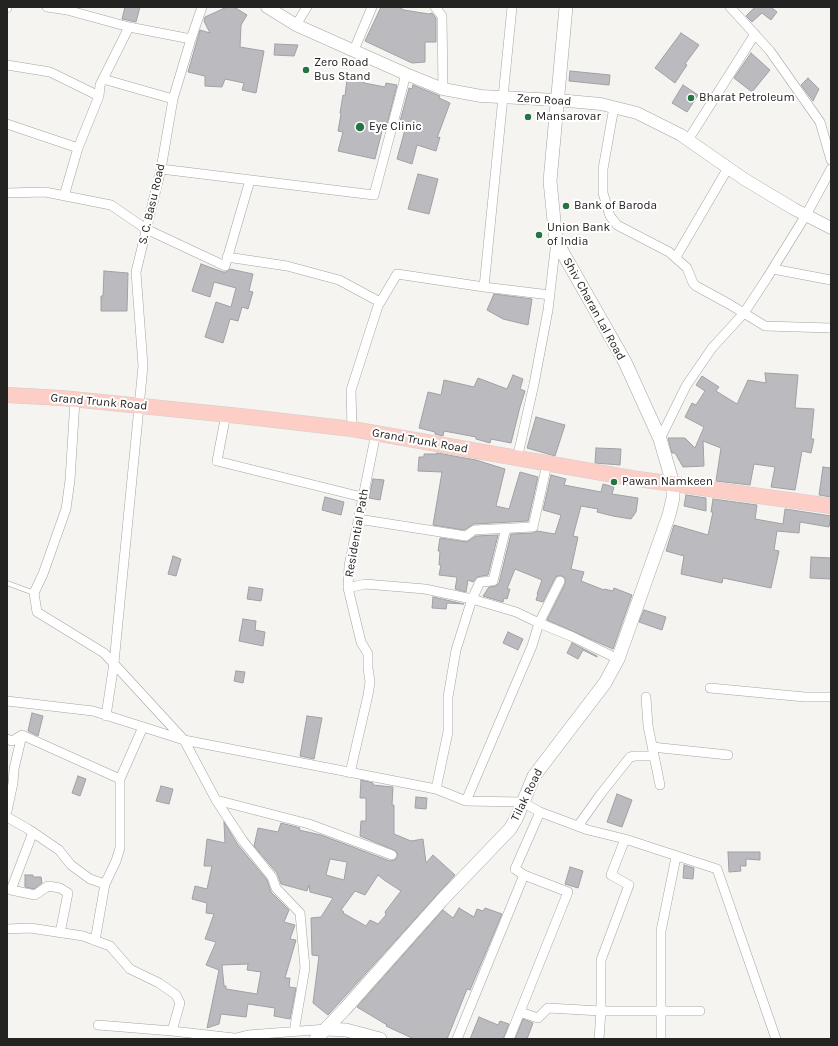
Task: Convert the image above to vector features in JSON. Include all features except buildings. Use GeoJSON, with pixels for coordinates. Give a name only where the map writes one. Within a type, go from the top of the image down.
{"type":"FeatureCollection","features":[{"type":"Feature","properties":{"kind":"main road","name":"Shiv Charan Lal Road"},"geometry":{"type":"LineString","coordinates":[[566,7],[550,181],[556,241],[625,362],[660,439],[673,484]]}},
{"type":"Feature","properties":{"kind":"main road","name":"Grand Trunk Road"},"geometry":{"type":"LineString","coordinates":[[7,396],[75,400],[226,414],[352,429],[547,464],[673,484],[831,506]]}},
{"type":"Feature","properties":{"kind":"main road","name":"Tilak Road"},"geometry":{"type":"LineString","coordinates":[[316,1039],[441,901],[510,828],[516,819],[534,776],[605,683],[618,659],[669,515],[673,498],[673,484]]}},
{"type":"Feature","properties":{"kind":"main road"},"geometry":{"type":"LineString","coordinates":[[327,1028],[346,1030],[380,1039]]}},
{"type":"Feature","properties":{"kind":"street"},"geometry":{"type":"LineString","coordinates":[[47,7],[67,10],[129,26],[191,39]]}},
{"type":"Feature","properties":{"kind":"street","name":"S. C. Basu Road"},"geometry":{"type":"LineString","coordinates":[[106,716],[114,663],[143,366],[136,272],[161,169],[173,99],[202,7]]}},
{"type":"Feature","properties":{"kind":"street","name":"Zero Road"},"geometry":{"type":"LineString","coordinates":[[267,7],[296,25],[443,89],[481,96],[601,104],[637,113],[688,140],[744,179],[831,228]]}},
{"type":"Feature","properties":{"kind":"street"},"geometry":{"type":"LineString","coordinates":[[296,25],[308,7]]}},
{"type":"Feature","properties":{"kind":"street"},"geometry":{"type":"LineString","coordinates":[[354,50],[372,7]]}},
{"type":"Feature","properties":{"kind":"street"},"geometry":{"type":"LineString","coordinates":[[435,7],[442,16],[443,89]]}},
{"type":"Feature","properties":{"kind":"street"},"geometry":{"type":"LineString","coordinates":[[484,287],[512,7]]}},
{"type":"Feature","properties":{"kind":"street"},"geometry":{"type":"LineString","coordinates":[[730,7],[770,50],[820,122],[831,160]]}},
{"type":"Feature","properties":{"kind":"street"},"geometry":{"type":"LineString","coordinates":[[64,196],[78,148],[99,96],[100,85],[129,26]]}},
{"type":"Feature","properties":{"kind":"street"},"geometry":{"type":"LineString","coordinates":[[688,140],[755,34]]}},
{"type":"Feature","properties":{"kind":"street"},"geometry":{"type":"LineString","coordinates":[[7,65],[50,72],[99,96]]}},
{"type":"Feature","properties":{"kind":"street"},"geometry":{"type":"LineString","coordinates":[[161,169],[374,195],[406,74]]}},
{"type":"Feature","properties":{"kind":"street"},"geometry":{"type":"LineString","coordinates":[[103,80],[173,99]]}},
{"type":"Feature","properties":{"kind":"street"},"geometry":{"type":"LineString","coordinates":[[614,107],[603,169],[603,193],[610,216],[617,225],[669,252],[687,268],[693,283],[696,286],[765,326],[831,328]]}},
{"type":"Feature","properties":{"kind":"street"},"geometry":{"type":"LineString","coordinates":[[7,124],[78,148]]}},
{"type":"Feature","properties":{"kind":"street"},"geometry":{"type":"LineString","coordinates":[[676,258],[728,168]]}},
{"type":"Feature","properties":{"kind":"street"},"geometry":{"type":"LineString","coordinates":[[660,439],[686,386],[712,348],[744,313],[806,215],[831,169]]}},
{"type":"Feature","properties":{"kind":"street"},"geometry":{"type":"LineString","coordinates":[[7,193],[45,192],[111,205],[146,229],[225,266],[250,180]]}},
{"type":"Feature","properties":{"kind":"street"},"geometry":{"type":"LineString","coordinates":[[517,459],[534,384],[548,310],[556,241]]}},
{"type":"Feature","properties":{"kind":"street"},"geometry":{"type":"LineString","coordinates":[[227,257],[287,266],[339,280],[380,302]]}},
{"type":"Feature","properties":{"kind":"street"},"geometry":{"type":"LineString","coordinates":[[773,269],[831,280]]}},
{"type":"Feature","properties":{"kind":"street"},"geometry":{"type":"LineString","coordinates":[[352,429],[351,390],[380,302],[397,274],[550,295]]}},
{"type":"Feature","properties":{"kind":"street"},"geometry":{"type":"LineString","coordinates":[[75,400],[70,480],[66,509],[43,574],[34,593],[37,612],[104,652],[184,740],[216,800],[243,841],[272,878],[276,888],[300,913],[305,968],[294,1032]]}},
{"type":"Feature","properties":{"kind":"street"},"geometry":{"type":"LineString","coordinates":[[226,414],[217,461],[362,497]]}},
{"type":"Feature","properties":{"kind":"street","name":"Residential Path"},"geometry":{"type":"LineString","coordinates":[[350,773],[370,682],[368,654],[361,642],[348,588],[349,566],[376,433]]}},
{"type":"Feature","properties":{"kind":"street"},"geometry":{"type":"LineString","coordinates":[[358,520],[466,536],[474,530],[533,527],[547,464]]}},
{"type":"Feature","properties":{"kind":"street"},"geometry":{"type":"LineString","coordinates":[[436,790],[448,732],[448,697],[456,650],[472,599],[480,582],[493,580],[506,528]]}},
{"type":"Feature","properties":{"kind":"street"},"geometry":{"type":"LineString","coordinates":[[466,801],[532,646],[540,623],[560,580]]}},
{"type":"Feature","properties":{"kind":"street"},"geometry":{"type":"LineString","coordinates":[[348,588],[365,584],[425,589],[472,599],[516,612],[574,637],[618,659]]}},
{"type":"Feature","properties":{"kind":"street"},"geometry":{"type":"LineString","coordinates":[[710,688],[805,697],[831,697]]}},
{"type":"Feature","properties":{"kind":"street"},"geometry":{"type":"LineString","coordinates":[[646,698],[653,752],[660,785]]}},
{"type":"Feature","properties":{"kind":"street"},"geometry":{"type":"LineString","coordinates":[[8,704],[93,711],[184,740],[436,790],[466,801],[522,802],[540,812],[588,830],[625,839],[676,857],[717,869],[776,1039]]}},
{"type":"Feature","properties":{"kind":"street"},"geometry":{"type":"LineString","coordinates":[[95,941],[104,884],[116,861],[120,848],[120,779],[143,727]]}},
{"type":"Feature","properties":{"kind":"street"},"geometry":{"type":"LineString","coordinates":[[22,735],[120,779]]}},
{"type":"Feature","properties":{"kind":"street"},"geometry":{"type":"LineString","coordinates":[[7,739],[12,741],[22,735]]}},
{"type":"Feature","properties":{"kind":"street"},"geometry":{"type":"LineString","coordinates":[[7,811],[13,783],[14,769],[22,735]]}},
{"type":"Feature","properties":{"kind":"street"},"geometry":{"type":"LineString","coordinates":[[578,826],[630,757],[653,752],[728,755]]}},
{"type":"Feature","properties":{"kind":"street"},"geometry":{"type":"LineString","coordinates":[[216,800],[309,824],[392,855]]}},
{"type":"Feature","properties":{"kind":"street"},"geometry":{"type":"LineString","coordinates":[[509,1039],[568,892],[524,875],[515,869],[540,812]]}},
{"type":"Feature","properties":{"kind":"street"},"geometry":{"type":"LineString","coordinates":[[7,817],[34,832],[59,850],[71,865],[90,879],[104,884]]}},
{"type":"Feature","properties":{"kind":"street"},"geometry":{"type":"LineString","coordinates":[[34,832],[11,890],[35,895],[48,886],[60,888],[68,893],[60,933]]}},
{"type":"Feature","properties":{"kind":"street"},"geometry":{"type":"LineString","coordinates":[[599,1039],[601,1011],[601,960],[629,885],[611,875],[625,839]]}},
{"type":"Feature","properties":{"kind":"street"},"geometry":{"type":"LineString","coordinates":[[661,1039],[661,931],[676,857]]}},
{"type":"Feature","properties":{"kind":"street"},"geometry":{"type":"LineString","coordinates":[[457,1039],[524,875]]}},
{"type":"Feature","properties":{"kind":"street"},"geometry":{"type":"LineString","coordinates":[[7,929],[30,928],[83,936],[110,946],[130,969],[159,983],[176,995],[180,1003],[172,1030]]}},
{"type":"Feature","properties":{"kind":"street"},"geometry":{"type":"LineString","coordinates":[[520,1012],[538,1018],[548,1008],[601,1011],[700,1011]]}},
{"type":"Feature","properties":{"kind":"street"},"geometry":{"type":"LineString","coordinates":[[98,1025],[172,1030],[233,1039],[248,1035],[327,1028]]}},
{"type":"Feature","properties":{"kind":"lane"},"geometry":{"type":"LineString","coordinates":[[7,583],[34,593]]}},
{"type":"Feature","properties":{"kind":"place","name":"Zero Road Bus Stand"},"geometry":{"type":"Point","coordinates":[306,70]}},
{"type":"Feature","properties":{"kind":"place","name":"Bharat Petroleum"},"geometry":{"type":"Point","coordinates":[691,98]}},
{"type":"Feature","properties":{"kind":"place","name":"Mansarovar"},"geometry":{"type":"Point","coordinates":[528,117]}},
{"type":"Feature","properties":{"kind":"place","name":"Eye Clinic"},"geometry":{"type":"Point","coordinates":[360,127]}},
{"type":"Feature","properties":{"kind":"place","name":"Bank of Baroda"},"geometry":{"type":"Point","coordinates":[566,206]}},
{"type":"Feature","properties":{"kind":"place","name":"Union Bank of India"},"geometry":{"type":"Point","coordinates":[539,235]}},
{"type":"Feature","properties":{"kind":"place","name":"Pawan Namkeen"},"geometry":{"type":"Point","coordinates":[614,482]}}]}
